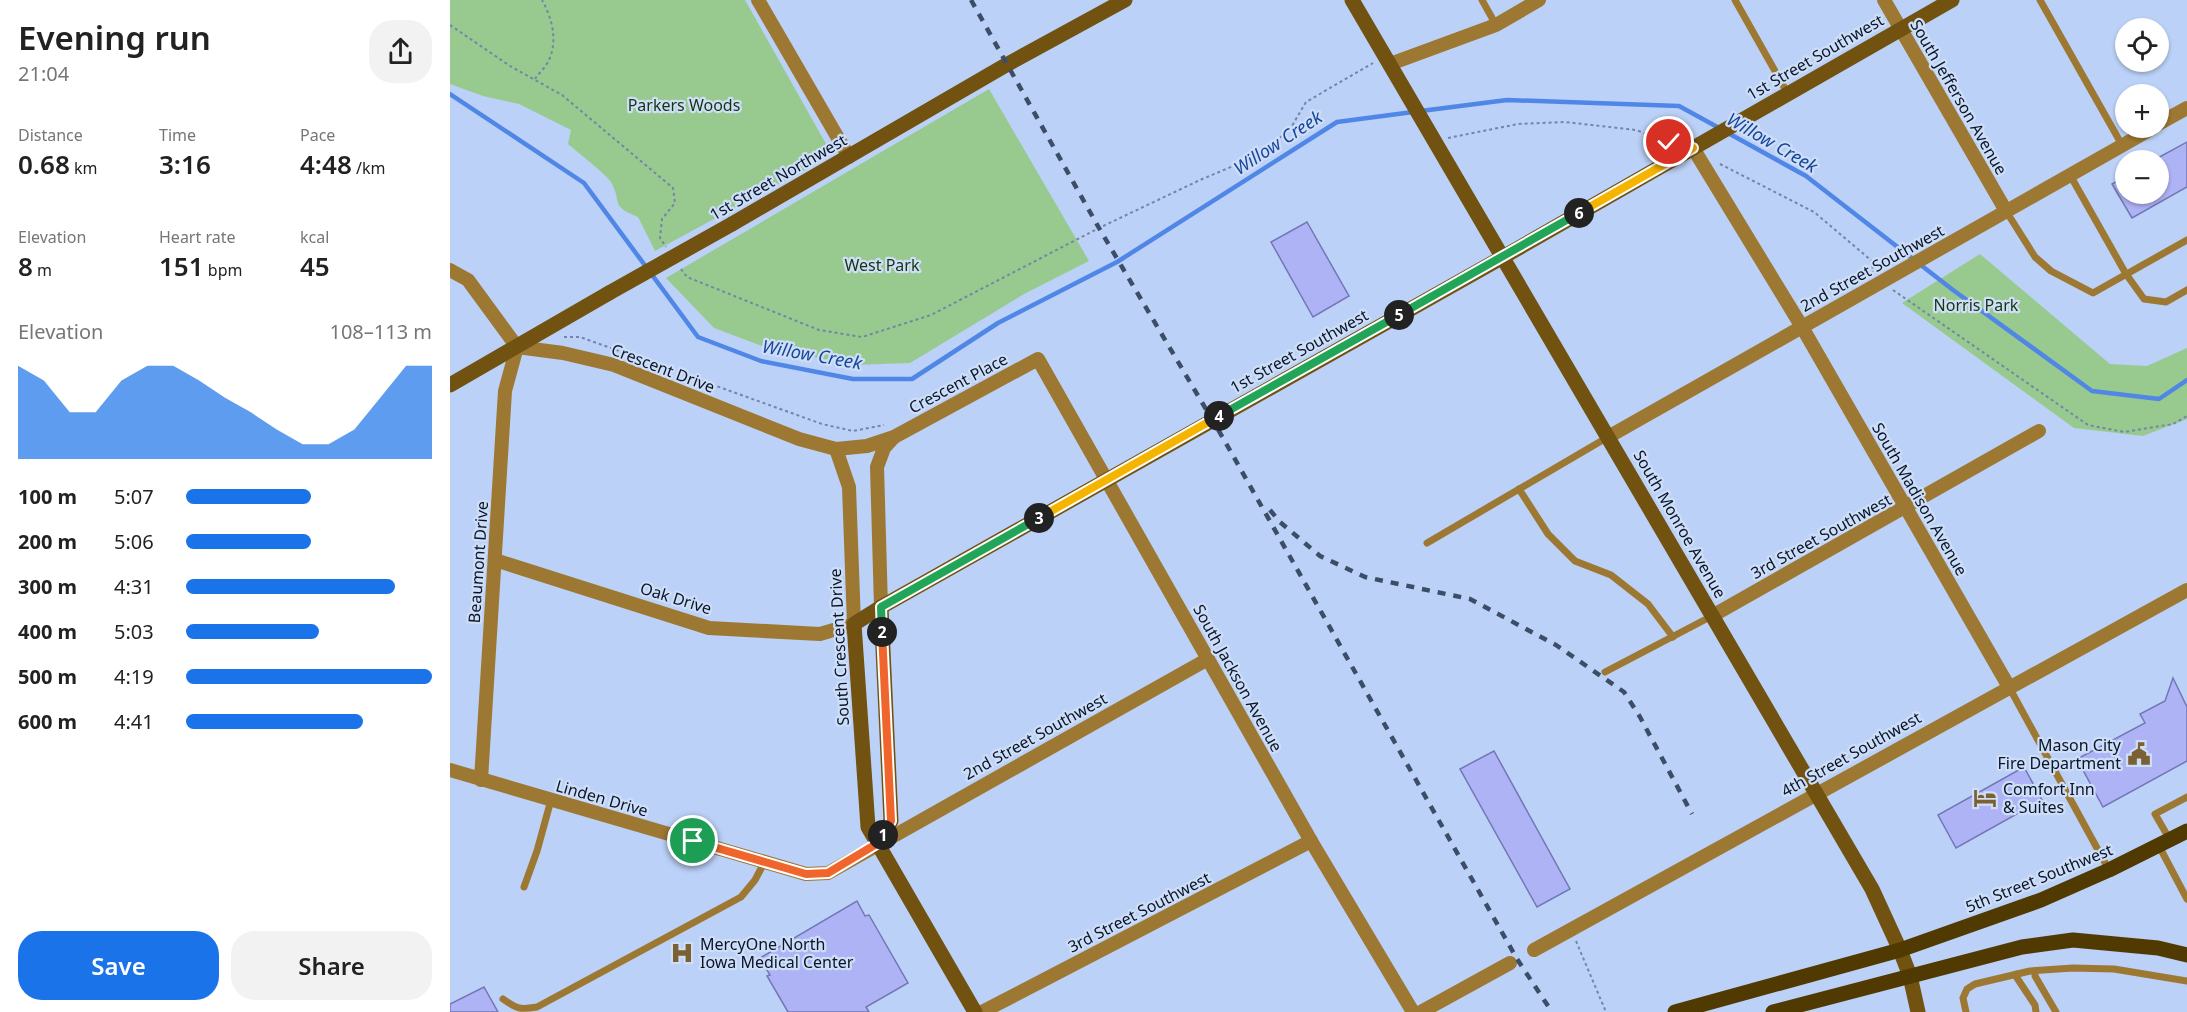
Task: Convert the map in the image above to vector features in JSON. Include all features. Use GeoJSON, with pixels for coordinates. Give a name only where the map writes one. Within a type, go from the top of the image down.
{"type":"FeatureCollection","features":[{"type":"Feature","properties":{"kind":"main road","name":"1st Street Northwest"},"geometry":{"type":"LineString","coordinates":[[450,385],[1006,65],[1125,0]]}},
{"type":"Feature","properties":{"kind":"main road","name":"South Monroe Avenue"},"geometry":{"type":"LineString","coordinates":[[1352,0],[1388,69],[1432,137],[1503,257],[1872,889],[1910,976],[1918,1012]]}},
{"type":"Feature","properties":{"kind":"main road","name":"1st Street Southwest"},"geometry":{"type":"LineString","coordinates":[[881,607],[1503,257],[1952,0]]}},
{"type":"Feature","properties":{"kind":"main road","name":"Oak Drive"},"geometry":{"type":"LineString","coordinates":[[855,624],[881,607]]}},
{"type":"Feature","properties":{"kind":"main road"},"geometry":{"type":"LineString","coordinates":[[878,843],[891,821],[881,607]]}},
{"type":"Feature","properties":{"kind":"main road","name":"South Crescent Drive"},"geometry":{"type":"LineString","coordinates":[[855,624],[868,827],[975,1012]]}},
{"type":"Feature","properties":{"kind":"main road","name":"5th Street Southwest"},"geometry":{"type":"LineString","coordinates":[[1900,950],[2041,900],[2109,870],[2187,831]]}},
{"type":"Feature","properties":{"kind":"main road"},"geometry":{"type":"LineString","coordinates":[[1773,1012],[2022,946],[2073,940],[2158,948],[2187,955]]}},
{"type":"Feature","properties":{"kind":"main road"},"geometry":{"type":"LineString","coordinates":[[1675,1012],[1900,950]]}},
{"type":"Feature","properties":{"kind":"street"},"geometry":{"type":"LineString","coordinates":[[758,0],[849,157]]}},
{"type":"Feature","properties":{"kind":"street"},"geometry":{"type":"LineString","coordinates":[[1388,69],[1496,25],[1539,0]]}},
{"type":"Feature","properties":{"kind":"street","name":"South Jefferson Avenue"},"geometry":{"type":"LineString","coordinates":[[1884,0],[2006,211]]}},
{"type":"Feature","properties":{"kind":"street"},"geometry":{"type":"LineString","coordinates":[[2169,118],[2187,108]]}},
{"type":"Feature","properties":{"kind":"street","name":"2nd Street Southwest"},"geometry":{"type":"LineString","coordinates":[[1608,437],[2135,138]]}},
{"type":"Feature","properties":{"kind":"street","name":"South Madison Avenue"},"geometry":{"type":"LineString","coordinates":[[1695,147],[1802,327],[2009,687]]}},
{"type":"Feature","properties":{"kind":"street"},"geometry":{"type":"LineString","coordinates":[[450,270],[468,280],[517,347]]}},
{"type":"Feature","properties":{"kind":"street","name":"Crescent Drive"},"geometry":{"type":"LineString","coordinates":[[517,347],[563,353],[614,365],[799,439],[836,449],[867,446],[894,430]]}},
{"type":"Feature","properties":{"kind":"street","name":"Beaumont Drive"},"geometry":{"type":"LineString","coordinates":[[481,780],[505,391],[517,347]]}},
{"type":"Feature","properties":{"kind":"street","name":"South Jackson Avenue"},"geometry":{"type":"LineString","coordinates":[[1038,359],[1311,841],[1413,1012]]}},
{"type":"Feature","properties":{"kind":"street","name":"Crescent Place"},"geometry":{"type":"LineString","coordinates":[[894,430],[1038,359]]}},
{"type":"Feature","properties":{"kind":"street"},"geometry":{"type":"LineString","coordinates":[[881,607],[877,467],[894,430]]}},
{"type":"Feature","properties":{"kind":"street","name":"3rd Street Southwest"},"geometry":{"type":"LineString","coordinates":[[1712,616],[2040,430]]}},
{"type":"Feature","properties":{"kind":"street","name":"South Crescent Drive"},"geometry":{"type":"LineString","coordinates":[[836,449],[849,487],[855,624]]}},
{"type":"Feature","properties":{"kind":"street","name":"Oak Drive"},"geometry":{"type":"LineString","coordinates":[[495,560],[709,628],[820,634],[855,624]]}},
{"type":"Feature","properties":{"kind":"street","name":"4th Street Southwest"},"geometry":{"type":"LineString","coordinates":[[1534,950],[2187,590]]}},
{"type":"Feature","properties":{"kind":"street","name":"2nd Street Southwest"},"geometry":{"type":"LineString","coordinates":[[878,843],[1208,658]]}},
{"type":"Feature","properties":{"kind":"street","name":"Linden Drive"},"geometry":{"type":"LineString","coordinates":[[450,770],[806,874],[828,873],[878,843]]}},
{"type":"Feature","properties":{"kind":"street","name":"3rd Street Southwest"},"geometry":{"type":"LineString","coordinates":[[982,1012],[1311,841]]}},
{"type":"Feature","properties":{"kind":"street"},"geometry":{"type":"LineString","coordinates":[[1421,1012],[1510,963]]}},
{"type":"Feature","properties":{"kind":"lane"},"geometry":{"type":"LineString","coordinates":[[1482,0],[1496,25]]}},
{"type":"Feature","properties":{"kind":"lane"},"geometry":{"type":"LineString","coordinates":[[1735,0],[1788,94]]}},
{"type":"Feature","properties":{"kind":"lane"},"geometry":{"type":"LineString","coordinates":[[2040,0],[2122,145]]}},
{"type":"Feature","properties":{"kind":"lane"},"geometry":{"type":"LineString","coordinates":[[2070,175],[2126,274],[2144,298],[2166,302],[2187,290]]}},
{"type":"Feature","properties":{"kind":"lane"},"geometry":{"type":"LineString","coordinates":[[2006,211],[2035,257],[2051,271],[2092,293],[2187,240]]}},
{"type":"Feature","properties":{"kind":"lane"},"geometry":{"type":"LineString","coordinates":[[1427,543],[1608,437]]}},
{"type":"Feature","properties":{"kind":"lane"},"geometry":{"type":"LineString","coordinates":[[1519,489],[1548,534],[1575,561],[1611,575],[1648,604],[1673,637]]}},
{"type":"Feature","properties":{"kind":"lane"},"geometry":{"type":"LineString","coordinates":[[1605,672],[1712,616]]}},
{"type":"Feature","properties":{"kind":"lane","name":"South Madison Avenue"},"geometry":{"type":"LineString","coordinates":[[2009,687],[2109,870]]}},
{"type":"Feature","properties":{"kind":"lane"},"geometry":{"type":"LineString","coordinates":[[2187,797],[2155,814],[2187,899]]}},
{"type":"Feature","properties":{"kind":"lane"},"geometry":{"type":"LineString","coordinates":[[524,887],[551,800]]}},
{"type":"Feature","properties":{"kind":"lane"},"geometry":{"type":"LineString","coordinates":[[503,999],[516,1008],[525,1010],[537,1007],[741,897],[755,880],[765,861]]}},
{"type":"Feature","properties":{"kind":"lane"},"geometry":{"type":"LineString","coordinates":[[1966,1012],[1963,998],[1967,989],[1975,984],[2035,971],[2073,968],[2115,969],[2187,981]]}},
{"type":"Feature","properties":{"kind":"lane"},"geometry":{"type":"LineString","coordinates":[[2035,971],[2035,976],[2056,1012]]}},
{"type":"Feature","properties":{"kind":"lane"},"geometry":{"type":"LineString","coordinates":[[2017,974],[2017,978],[2035,1005],[2036,1012]]}},
{"type":"Feature","properties":{"kind":"path"},"geometry":{"type":"LineString","coordinates":[[535,80],[549,60],[553,41],[552,19],[542,0]]}},
{"type":"Feature","properties":{"kind":"path"},"geometry":{"type":"LineString","coordinates":[[450,25],[510,66],[562,94],[673,188],[675,203],[662,219],[660,238],[667,248]]}},
{"type":"Feature","properties":{"kind":"path"},"geometry":{"type":"LineString","coordinates":[[680,267],[687,277],[819,330],[862,337],[931,315],[1109,224],[1200,180],[1250,159],[1289,131],[1306,102],[1335,87],[1372,63],[1388,69]]}},
{"type":"Feature","properties":{"kind":"path"},"geometry":{"type":"LineString","coordinates":[[1432,137],[1450,138],[1518,124],[1565,122],[1636,130],[1669,142],[1695,147]]}},
{"type":"Feature","properties":{"kind":"path"},"geometry":{"type":"LineString","coordinates":[[1714,161],[1814,212],[1872,261],[1873,272],[1888,278],[1891,289],[2088,425],[2124,432],[2173,424],[2187,416]]}},
{"type":"Feature","properties":{"kind":"path"},"geometry":{"type":"LineString","coordinates":[[558,337],[580,337],[822,424],[853,431],[894,430]]}},
{"type":"Feature","properties":{"kind":"path"},"geometry":{"type":"LineString","coordinates":[[1571,930],[1606,1012]]}},
{"type":"Feature","properties":{"kind":"green space","name":"Parkers Woods"},"geometry":{"type":"Polygon","coordinates":[[[450,0],[745,0],[830,151],[824,159],[655,251],[638,217],[623,210],[618,203],[608,178],[568,144],[571,130],[519,104],[483,96],[450,84],[450,0]]]}},
{"type":"Feature","properties":{"kind":"green space","name":"West Park"},"geometry":{"type":"Polygon","coordinates":[[[989,89],[1089,261],[1024,294],[910,363],[852,365],[765,347],[714,328],[666,278],[989,89]]]}},
{"type":"Feature","properties":{"kind":"green space","name":"Norris Park"},"geometry":{"type":"Polygon","coordinates":[[[1980,254],[2110,364],[2147,366],[2187,348],[2187,419],[2143,436],[2074,428],[1902,303],[1980,254]]]}},
{"type":"Feature","properties":{"kind":"building"},"geometry":{"type":"Polygon","coordinates":[[[2187,142],[2187,187],[2169,197],[2169,152],[2187,142]]]}},
{"type":"Feature","properties":{"kind":"building"},"geometry":{"type":"Polygon","coordinates":[[[2124,204],[2157,204],[2132,218],[2124,204]]]}},
{"type":"Feature","properties":{"kind":"building"},"geometry":{"type":"Polygon","coordinates":[[[1307,222],[1349,296],[1313,317],[1271,242],[1307,222]]]}},
{"type":"Feature","properties":{"kind":"building"},"geometry":{"type":"Polygon","coordinates":[[[2173,678],[2187,707],[2187,761],[2103,807],[2077,759],[2145,723],[2140,714],[2165,701],[2173,678]]]}},
{"type":"Feature","properties":{"kind":"building"},"geometry":{"type":"Polygon","coordinates":[[[1494,751],[1570,889],[1537,907],[1460,769],[1494,751]]]}},
{"type":"Feature","properties":{"kind":"building"},"geometry":{"type":"Polygon","coordinates":[[[2024,767],[2042,800],[1956,848],[1938,815],[2024,767]]]}},
{"type":"Feature","properties":{"kind":"building"},"geometry":{"type":"Polygon","coordinates":[[[857,901],[865,916],[869,915],[908,983],[866,1007],[869,1012],[788,1012],[767,976],[770,975],[760,958],[857,901]]]}},
{"type":"Feature","properties":{"kind":"building"},"geometry":{"type":"Polygon","coordinates":[[[484,987],[498,1012],[450,1012],[450,1004],[484,987]]]}},
{"type":"Feature","properties":{"kind":"waterway","name":"Willow Creek"},"geometry":{"type":"LineString","coordinates":[[450,94],[584,183],[698,337],[761,361],[853,379],[912,379],[998,323],[1117,262],[1337,122],[1413,112]]}},
{"type":"Feature","properties":{"kind":"waterway","name":"Willow Creek"},"geometry":{"type":"LineString","coordinates":[[1421,111],[1507,100],[1679,106],[1721,129]]}},
{"type":"Feature","properties":{"kind":"waterway","name":"Willow Creek"},"geometry":{"type":"LineString","coordinates":[[1728,133],[1806,176],[1953,290],[2092,391],[2159,399],[2187,380]]}},
{"type":"Feature","properties":{"kind":"railway"},"geometry":{"type":"LineString","coordinates":[[971,0],[1099,228],[1223,438],[1517,959],[1552,1012]]}},
{"type":"Feature","properties":{"kind":"railway"},"geometry":{"type":"LineString","coordinates":[[1270,510],[1280,522],[1320,556],[1365,577],[1470,599],[1556,645],[1624,692],[1640,717],[1692,814]]}},
{"type":"Feature","properties":{"kind":"place","name":"Mason City Fire Department"},"geometry":{"type":"Point","coordinates":[2139,754]}},
{"type":"Feature","properties":{"kind":"place","name":"Comfort Inn & Suites"},"geometry":{"type":"Point","coordinates":[1985,798]}},
{"type":"Feature","properties":{"kind":"place","name":"MercyOne North Iowa Medical Center"},"geometry":{"type":"Point","coordinates":[682,953]}},
{"type":"Feature","properties":{"kind":"route"},"geometry":{"type":"LineString","coordinates":[[693,841],[806,874],[828,873],[878,843],[891,821],[881,607],[1693,148],[1669,142]]}}]}
